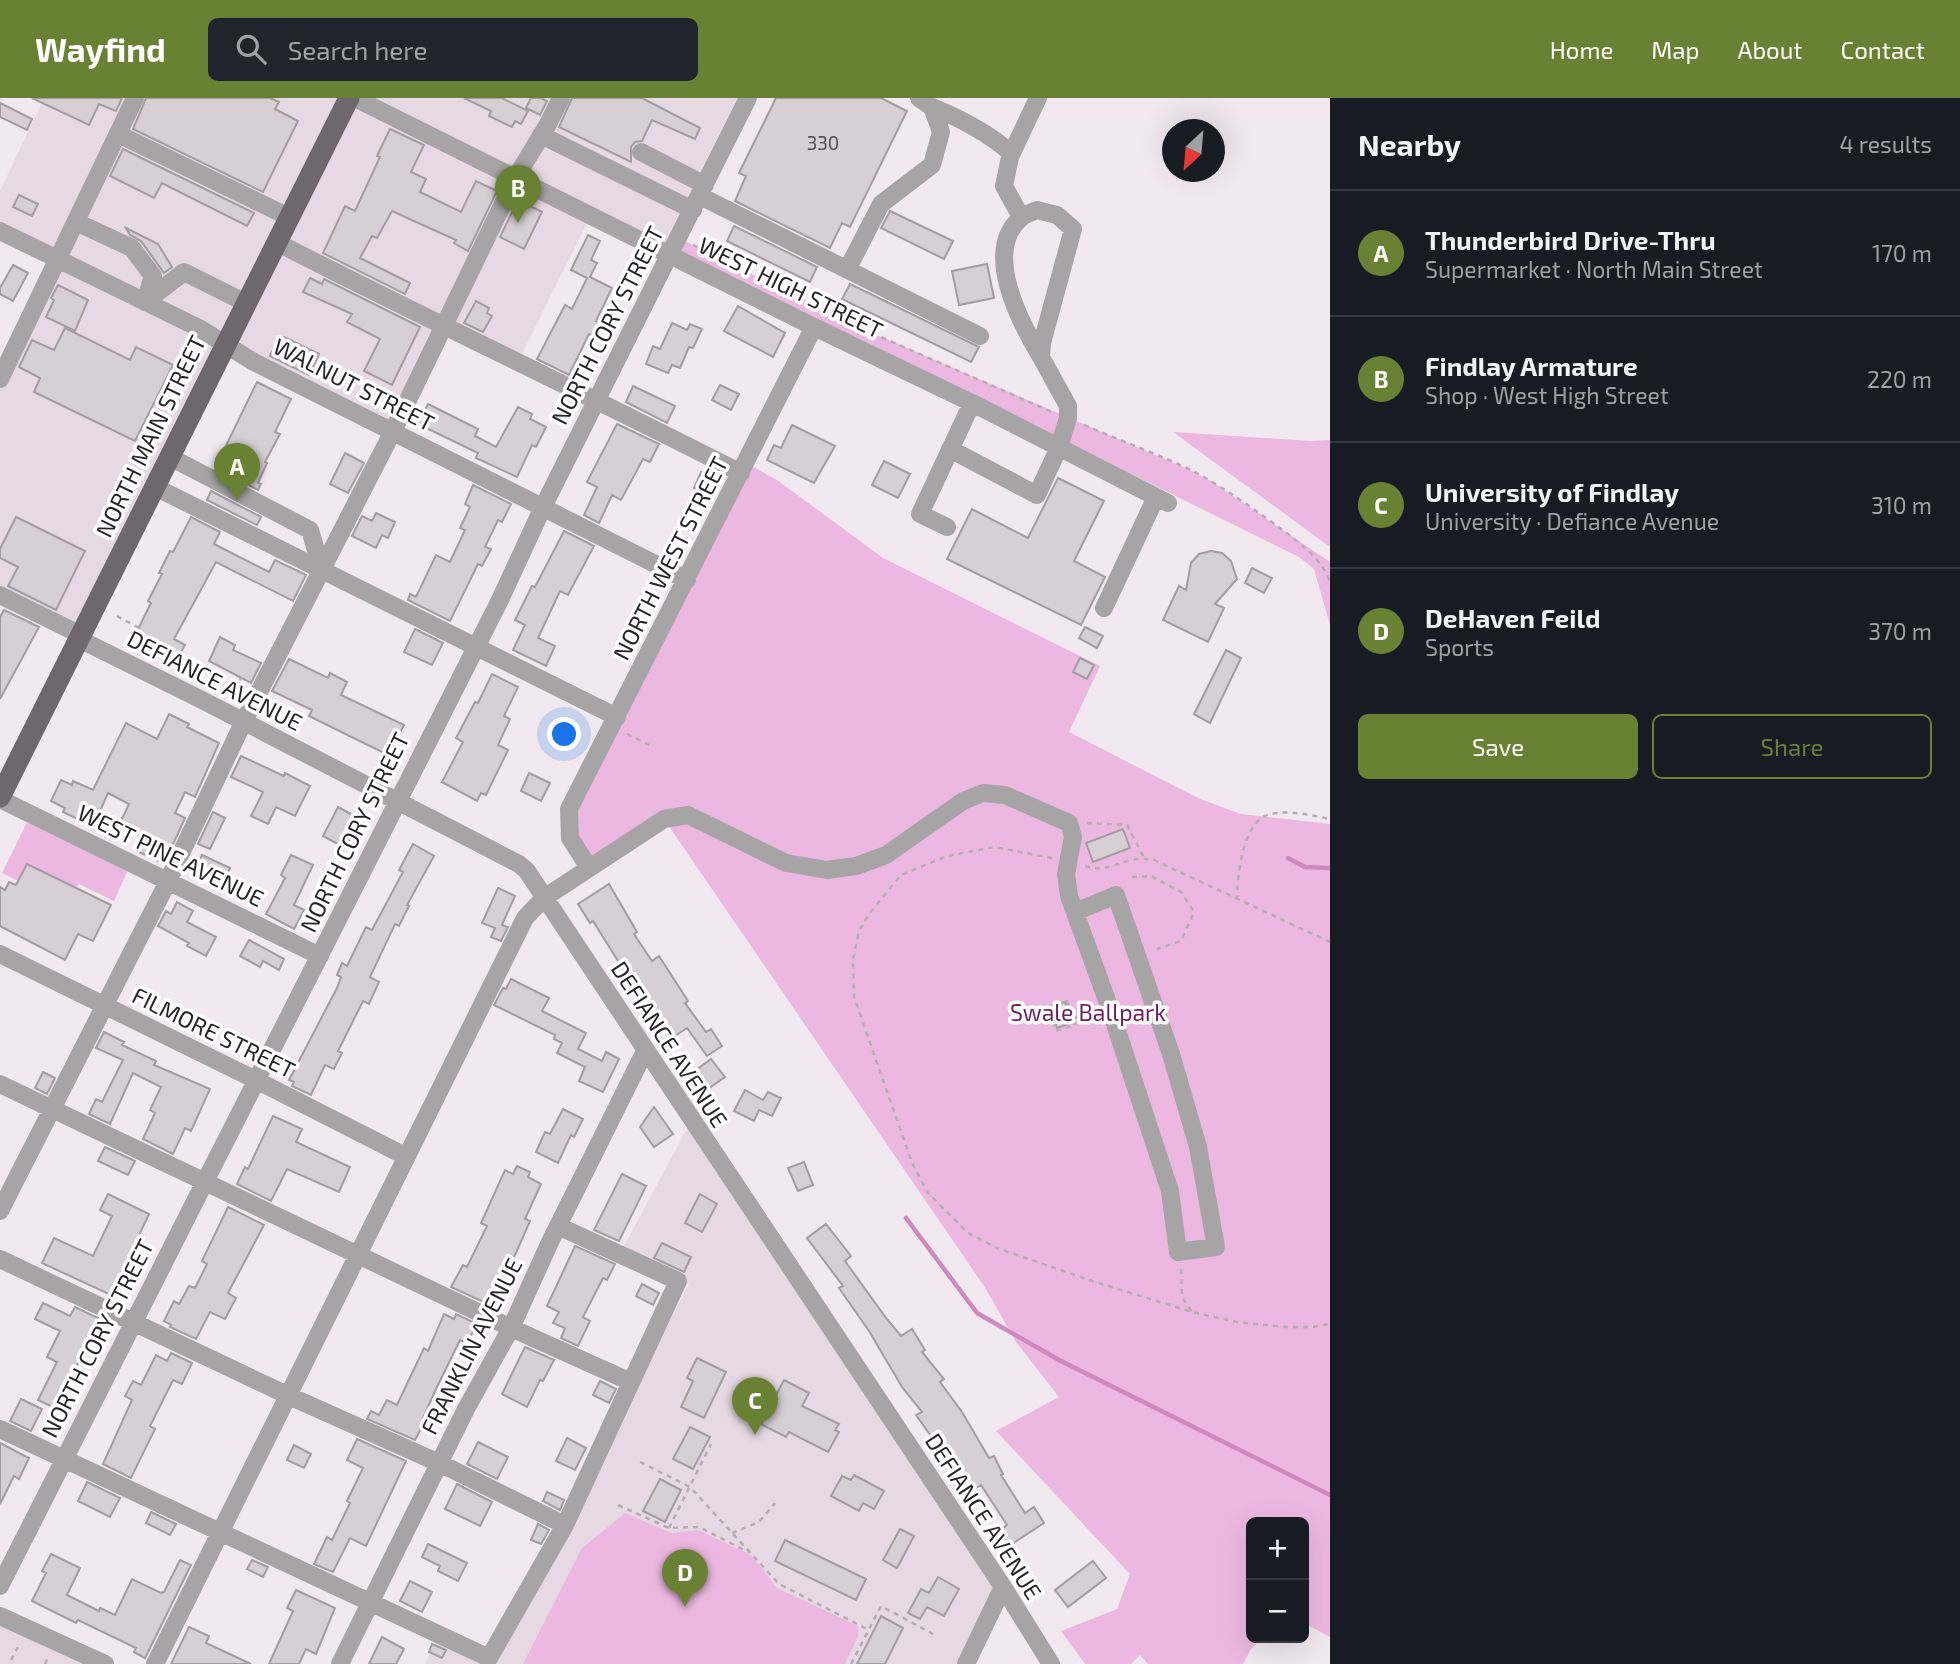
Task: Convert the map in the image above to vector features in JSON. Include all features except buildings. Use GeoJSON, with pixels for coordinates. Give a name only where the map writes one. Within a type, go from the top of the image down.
{"type":"FeatureCollection","features":[{"type":"Feature","properties":{"kind":"main road","name":"NORTH MAIN STREET"},"geometry":{"type":"LineString","coordinates":[[2,791],[349,98]]}},
{"type":"Feature","properties":{"kind":"street"},"geometry":{"type":"LineString","coordinates":[[0,379],[135,98]]}},
{"type":"Feature","properties":{"kind":"street","name":"WEST HIGH STREET"},"geometry":{"type":"LineString","coordinates":[[355,98],[972,403],[1162,500],[1104,608]]}},
{"type":"Feature","properties":{"kind":"street"},"geometry":{"type":"LineString","coordinates":[[0,1211],[167,881],[244,721],[393,431],[516,177],[561,98]]}},
{"type":"Feature","properties":{"kind":"street","name":"NORTH CORY STREET"},"geometry":{"type":"LineString","coordinates":[[0,1587],[320,956],[748,98]]}},
{"type":"Feature","properties":{"kind":"street"},"geometry":{"type":"LineString","coordinates":[[1021,217],[1004,186],[1012,153],[1038,98]]}},
{"type":"Feature","properties":{"kind":"street"},"geometry":{"type":"LineString","coordinates":[[848,268],[881,204],[932,165],[942,132],[926,102]]}},
{"type":"Feature","properties":{"kind":"street"},"geometry":{"type":"LineString","coordinates":[[926,102],[993,136],[1012,153]]}},
{"type":"Feature","properties":{"kind":"street"},"geometry":{"type":"LineString","coordinates":[[118,134],[289,217]]}},
{"type":"Feature","properties":{"kind":"street"},"geometry":{"type":"LineString","coordinates":[[541,135],[699,197],[848,268],[980,336]]}},
{"type":"Feature","properties":{"kind":"street"},"geometry":{"type":"LineString","coordinates":[[641,152],[699,197]]}},
{"type":"Feature","properties":{"kind":"street"},"geometry":{"type":"LineString","coordinates":[[950,449],[1037,495],[1059,447],[1068,418],[1068,406],[1029,337],[1009,291],[1003,258],[1007,238],[1021,217],[1037,209],[1058,215],[1073,229],[1042,343],[1041,357]]}},
{"type":"Feature","properties":{"kind":"street"},"geometry":{"type":"LineString","coordinates":[[76,222],[132,248],[153,276],[145,302]]}},
{"type":"Feature","properties":{"kind":"street","name":"WALNUT STREET"},"geometry":{"type":"LineString","coordinates":[[0,231],[198,328],[254,362],[687,580]]}},
{"type":"Feature","properties":{"kind":"street"},"geometry":{"type":"LineString","coordinates":[[276,242],[741,473]]}},
{"type":"Feature","properties":{"kind":"street"},"geometry":{"type":"LineString","coordinates":[[145,302],[184,272],[246,303]]}},
{"type":"Feature","properties":{"kind":"street","name":"NORTH WEST STREET"},"geometry":{"type":"LineString","coordinates":[[589,869],[570,838],[569,809],[814,327]]}},
{"type":"Feature","properties":{"kind":"street"},"geometry":{"type":"LineString","coordinates":[[947,527],[920,514],[972,403]]}},
{"type":"Feature","properties":{"kind":"street"},"geometry":{"type":"LineString","coordinates":[[170,457],[310,530],[323,571]]}},
{"type":"Feature","properties":{"kind":"street"},"geometry":{"type":"LineString","coordinates":[[155,487],[475,647],[614,722]]}},
{"type":"Feature","properties":{"kind":"street","name":"DEFIANCE AVENUE"},"geometry":{"type":"LineString","coordinates":[[0,595],[519,864],[527,871],[1003,1587],[1051,1664]]}},
{"type":"Feature","properties":{"kind":"street","name":"WEST PINE AVENUE"},"geometry":{"type":"LineString","coordinates":[[2,791],[167,881],[320,956]]}},
{"type":"Feature","properties":{"kind":"street"},"geometry":{"type":"LineString","coordinates":[[155,1664],[525,918],[544,898],[664,819],[688,815],[786,863],[827,870],[856,866],[886,855],[963,801],[983,793],[1006,795],[1069,823],[1073,837],[1066,874],[1069,896],[1109,1006],[1170,1191],[1178,1252],[1216,1247],[1198,1147],[1171,1054],[1115,895],[1075,912]]}},
{"type":"Feature","properties":{"kind":"street","name":"FILMORE STREET"},"geometry":{"type":"LineString","coordinates":[[0,954],[405,1156]]}},
{"type":"Feature","properties":{"kind":"street","name":"FRANKLIN AVENUE"},"geometry":{"type":"LineString","coordinates":[[340,1664],[439,1464],[511,1328],[558,1226],[645,1051]]}},
{"type":"Feature","properties":{"kind":"street"},"geometry":{"type":"LineString","coordinates":[[0,1084],[511,1328],[631,1382]]}},
{"type":"Feature","properties":{"kind":"street"},"geometry":{"type":"LineString","coordinates":[[0,1429],[489,1658],[565,1525],[678,1281],[558,1226]]}},
{"type":"Feature","properties":{"kind":"street"},"geometry":{"type":"LineString","coordinates":[[0,1259],[565,1525]]}},
{"type":"Feature","properties":{"kind":"street"},"geometry":{"type":"LineString","coordinates":[[967,1664],[1003,1587]]}},
{"type":"Feature","properties":{"kind":"street"},"geometry":{"type":"LineString","coordinates":[[0,1616],[105,1664]]}},
{"type":"Feature","properties":{"kind":"path"},"geometry":{"type":"LineString","coordinates":[[679,238],[856,326],[1211,481],[1312,553],[1326,570],[1330,582]]}},
{"type":"Feature","properties":{"kind":"path"},"geometry":{"type":"LineString","coordinates":[[117,616],[139,628]]}},
{"type":"Feature","properties":{"kind":"path"},"geometry":{"type":"LineString","coordinates":[[229,701],[241,678]]}},
{"type":"Feature","properties":{"kind":"path"},"geometry":{"type":"LineString","coordinates":[[614,722],[649,745]]}},
{"type":"Feature","properties":{"kind":"path"},"geometry":{"type":"LineString","coordinates":[[1237,900],[1240,858],[1247,841],[1263,817],[1270,814],[1302,814],[1330,818]]}},
{"type":"Feature","properties":{"kind":"path"},"geometry":{"type":"LineString","coordinates":[[1069,823],[1127,825],[1144,858]]}},
{"type":"Feature","properties":{"kind":"path"},"geometry":{"type":"LineString","coordinates":[[1330,942],[1154,860],[1144,858],[1122,861],[1098,870],[994,847],[947,856],[901,875],[869,914],[859,931],[853,960],[853,997],[912,1163],[928,1193],[968,1233],[997,1248],[1192,1312],[1237,1322],[1286,1327],[1330,1324]]}},
{"type":"Feature","properties":{"kind":"path"},"geometry":{"type":"LineString","coordinates":[[1132,877],[1151,876],[1181,892],[1194,912],[1181,940],[1157,949]]}},
{"type":"Feature","properties":{"kind":"path"},"geometry":{"type":"LineString","coordinates":[[1067,1000],[1073,1019],[1075,1025],[1056,1031],[1048,1007],[1067,1000]]}},
{"type":"Feature","properties":{"kind":"path"},"geometry":{"type":"LineString","coordinates":[[1073,1019],[1086,1013]]}},
{"type":"Feature","properties":{"kind":"path"},"geometry":{"type":"LineString","coordinates":[[1178,1252],[1182,1297],[1192,1312]]}},
{"type":"Feature","properties":{"kind":"path"},"geometry":{"type":"LineString","coordinates":[[669,1528],[711,1444]]}},
{"type":"Feature","properties":{"kind":"path"},"geometry":{"type":"LineString","coordinates":[[640,1462],[690,1487],[779,1584],[869,1630]]}},
{"type":"Feature","properties":{"kind":"path"},"geometry":{"type":"LineString","coordinates":[[732,1533],[759,1522],[775,1503]]}},
{"type":"Feature","properties":{"kind":"path"},"geometry":{"type":"LineString","coordinates":[[618,1505],[669,1528],[699,1527],[751,1553]]}},
{"type":"Feature","properties":{"kind":"path"},"geometry":{"type":"LineString","coordinates":[[852,1664],[881,1606],[933,1634]]}},
{"type":"Feature","properties":{"kind":"path"},"geometry":{"type":"LineString","coordinates":[[11,1660],[18,1647]]}},
{"type":"Feature","properties":{"kind":"shaded area"},"geometry":{"type":"Polygon","coordinates":[[[44,98],[748,98],[670,255],[591,215],[518,362],[443,327],[393,431],[225,344],[81,635],[0,595],[0,379],[58,260],[0,231],[0,191],[44,98]]]}},
{"type":"Feature","properties":{"kind":"shaded area"},"geometry":{"type":"Polygon","coordinates":[[[691,1121],[1003,1587],[966,1664],[425,1664],[439,1635],[489,1658],[689,1284],[623,1248],[691,1121]]]}},
{"type":"Feature","properties":{"kind":"shaded area"},"geometry":{"type":"Polygon","coordinates":[[[0,1616],[103,1664],[0,1664],[0,1616]]]}},
{"type":"Feature","properties":{"kind":"green space"},"geometry":{"type":"Polygon","coordinates":[[[679,238],[856,326],[1211,481],[1330,562],[1330,625],[1314,569],[1299,557],[674,248],[679,238]]]}},
{"type":"Feature","properties":{"kind":"green space"},"geometry":{"type":"Polygon","coordinates":[[[1173,432],[1330,440],[1330,547],[1173,432]]]}},
{"type":"Feature","properties":{"kind":"green space","name":"Swale Ballpark"},"geometry":{"type":"Polygon","coordinates":[[[746,463],[777,480],[883,558],[1100,666],[1069,732],[1200,799],[1241,814],[1330,824],[1330,1637],[1309,1626],[1309,1517],[1246,1517],[1246,1643],[1257,1643],[1243,1664],[1148,1664],[1140,1655],[1131,1664],[1085,1664],[1061,1631],[1117,1609],[1130,1574],[996,1431],[1059,1397],[1016,1342],[986,1289],[664,819],[589,868],[569,809],[746,463]]]}},
{"type":"Feature","properties":{"kind":"green space"},"geometry":{"type":"Polygon","coordinates":[[[29,818],[124,866],[127,872],[114,901],[79,884],[76,888],[27,864],[18,881],[2,873],[29,818]]]}},
{"type":"Feature","properties":{"kind":"green space"},"geometry":{"type":"Polygon","coordinates":[[[625,1513],[671,1533],[698,1530],[751,1555],[777,1588],[858,1626],[858,1637],[845,1664],[523,1664],[582,1548],[625,1513]]]}},
{"type":"Feature","properties":{"kind":"waterway"},"geometry":{"type":"LineString","coordinates":[[1288,858],[1305,867],[1330,868]]}},
{"type":"Feature","properties":{"kind":"waterway"},"geometry":{"type":"LineString","coordinates":[[906,1218],[977,1313],[1059,1360],[1330,1495]]}},
{"type":"Feature","properties":{"kind":"place","name":"Findlay Armature"},"geometry":{"type":"Point","coordinates":[518,223]}},
{"type":"Feature","properties":{"kind":"place","name":"Thunderbird Drive-Thru"},"geometry":{"type":"Point","coordinates":[237,501]}},
{"type":"Feature","properties":{"kind":"place","name":"University of Findlay"},"geometry":{"type":"Point","coordinates":[755,1435]}},
{"type":"Feature","properties":{"kind":"place","name":"DeHaven Feild"},"geometry":{"type":"Point","coordinates":[685,1607]}}]}
